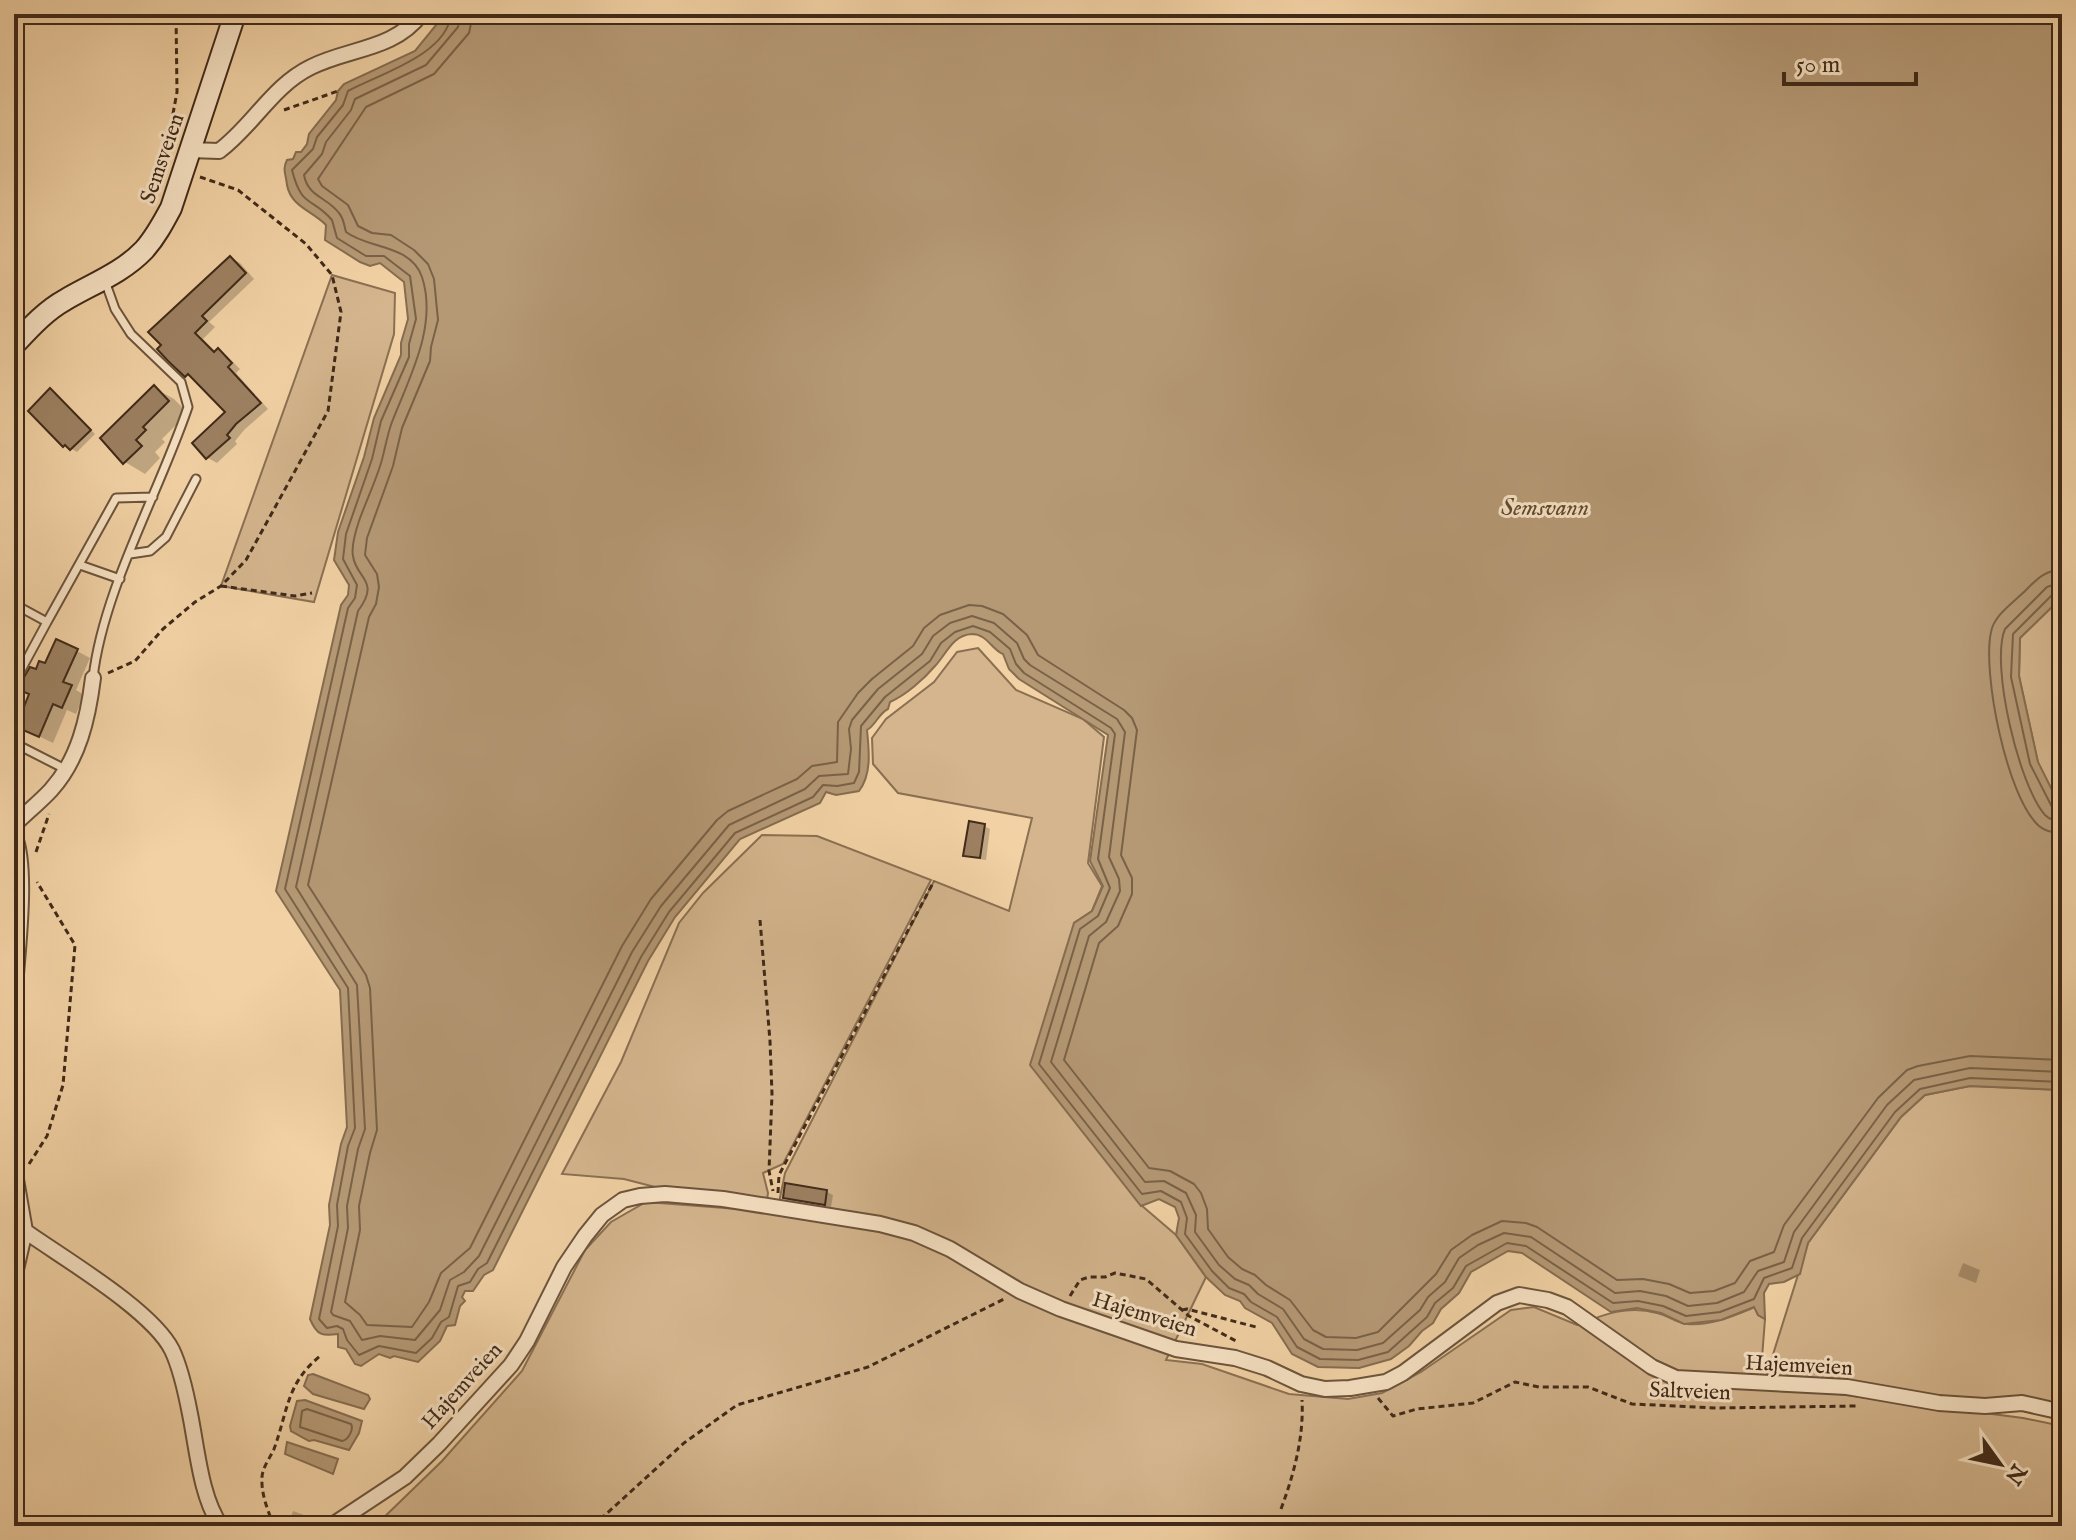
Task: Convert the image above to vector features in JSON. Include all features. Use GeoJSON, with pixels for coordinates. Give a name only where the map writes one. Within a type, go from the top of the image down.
{"type":"FeatureCollection","features":[{"type":"Feature","properties":{"kind":"main road","name":"Semsveien"},"geometry":{"type":"LineString","coordinates":[[14,345],[63,301],[128,265],[146,249],[158,232],[171,208],[235,14]]}},
{"type":"Feature","properties":{"kind":"street"},"geometry":{"type":"LineString","coordinates":[[187,159],[219,151],[287,81],[312,66],[391,41],[412,26],[421,14]]}},
{"type":"Feature","properties":{"kind":"street"},"geometry":{"type":"LineString","coordinates":[[14,825],[52,790],[66,770],[88,715],[93,678]]}},
{"type":"Feature","properties":{"kind":"street"},"geometry":{"type":"LineString","coordinates":[[14,1001],[21,880],[15,842]]}},
{"type":"Feature","properties":{"kind":"street"},"geometry":{"type":"LineString","coordinates":[[14,1168],[25,1231],[14,1278]]}},
{"type":"Feature","properties":{"kind":"street","name":"Hajemveien"},"geometry":{"type":"LineString","coordinates":[[331,1526],[405,1477],[511,1365],[527,1341],[564,1267],[602,1215],[623,1200],[665,1194],[773,1207],[880,1224],[914,1233],[950,1249],[1020,1291],[1061,1309],[1176,1349],[1235,1358],[1267,1368],[1301,1384],[1325,1389],[1367,1386],[1403,1373],[1497,1303],[1519,1295],[1567,1307],[1652,1367],[1676,1378],[1847,1387],[1939,1403],[1985,1406],[2022,1403],[2062,1412]]}},
{"type":"Feature","properties":{"kind":"street"},"geometry":{"type":"LineString","coordinates":[[25,1231],[128,1303],[162,1335],[172,1350],[186,1392],[204,1484],[221,1526]]}},
{"type":"Feature","properties":{"kind":"lane"},"geometry":{"type":"LineString","coordinates":[[93,678],[96,654],[120,579],[188,407],[181,382],[131,334],[115,309],[104,279]]}},
{"type":"Feature","properties":{"kind":"lane"},"geometry":{"type":"LineString","coordinates":[[130,554],[150,551],[166,537],[196,479]]}},
{"type":"Feature","properties":{"kind":"lane"},"geometry":{"type":"LineString","coordinates":[[14,683],[116,498],[153,497]]}},
{"type":"Feature","properties":{"kind":"lane"},"geometry":{"type":"LineString","coordinates":[[80,565],[120,579]]}},
{"type":"Feature","properties":{"kind":"lane"},"geometry":{"type":"LineString","coordinates":[[14,604],[47,622]]}},
{"type":"Feature","properties":{"kind":"lane"},"geometry":{"type":"LineString","coordinates":[[14,743],[66,770]]}},
{"type":"Feature","properties":{"kind":"path"},"geometry":{"type":"LineString","coordinates":[[93,678],[135,661],[163,629],[195,602],[221,586],[246,560],[328,411],[341,312],[332,275],[306,244],[238,190],[197,176],[187,159],[177,161],[167,146],[177,92],[176,14]]}},
{"type":"Feature","properties":{"kind":"path"},"geometry":{"type":"LineString","coordinates":[[247,123],[338,91]]}},
{"type":"Feature","properties":{"kind":"path"},"geometry":{"type":"LineString","coordinates":[[221,586],[295,596],[312,593]]}},
{"type":"Feature","properties":{"kind":"path"},"geometry":{"type":"LineString","coordinates":[[34,855],[50,813]]}},
{"type":"Feature","properties":{"kind":"path"},"geometry":{"type":"LineString","coordinates":[[773,1207],[781,1187],[779,1175],[934,881]]}},
{"type":"Feature","properties":{"kind":"path"},"geometry":{"type":"LineString","coordinates":[[17,1184],[47,1136],[63,1085],[75,945],[37,882]]}},
{"type":"Feature","properties":{"kind":"path"},"geometry":{"type":"LineString","coordinates":[[760,920],[770,1041],[772,1094],[769,1171],[773,1185],[773,1207]]}},
{"type":"Feature","properties":{"kind":"path"},"geometry":{"type":"LineString","coordinates":[[1061,1309],[1080,1280],[1115,1273],[1146,1279],[1182,1310],[1235,1340],[1267,1368]]}},
{"type":"Feature","properties":{"kind":"path"},"geometry":{"type":"LineString","coordinates":[[593,1526],[684,1443],[737,1405],[868,1367],[1020,1291]]}},
{"type":"Feature","properties":{"kind":"path"},"geometry":{"type":"LineString","coordinates":[[1182,1310],[1256,1327]]}},
{"type":"Feature","properties":{"kind":"path"},"geometry":{"type":"LineString","coordinates":[[274,1526],[265,1502],[262,1476],[302,1371],[320,1356]]}},
{"type":"Feature","properties":{"kind":"path","name":"Saltveien"},"geometry":{"type":"LineString","coordinates":[[1367,1386],[1393,1416],[1417,1409],[1473,1403],[1515,1382],[1539,1387],[1588,1387],[1632,1404],[1716,1408],[1863,1405]]}},
{"type":"Feature","properties":{"kind":"path"},"geometry":{"type":"LineString","coordinates":[[1281,1509],[1289,1488],[1303,1425],[1301,1384]]}},
{"type":"Feature","properties":{"kind":"shaded area"},"geometry":{"type":"Polygon","coordinates":[[[332,275],[395,293],[394,334],[314,602],[221,586],[332,275]]]}},
{"type":"Feature","properties":{"kind":"shaded area"},"geometry":{"type":"Polygon","coordinates":[[[2062,597],[2062,810],[2038,763],[2019,676],[2020,638],[2062,597]]]}},
{"type":"Feature","properties":{"kind":"shaded area"},"geometry":{"type":"Polygon","coordinates":[[[978,648],[1016,690],[1083,719],[1104,737],[1088,863],[1102,886],[1092,911],[1074,923],[1141,1205],[1176,1235],[1206,1277],[1166,1360],[1202,1364],[1289,1394],[1348,1399],[1382,1393],[1421,1372],[1511,1310],[1534,1307],[1577,1325],[1626,1310],[1661,1314],[1683,1323],[1696,1324],[1722,1320],[1755,1307],[1758,1315],[1765,1319],[1760,1384],[2023,1418],[2062,1426],[2062,1526],[375,1526],[442,1461],[522,1371],[585,1250],[611,1222],[646,1202],[777,1212],[785,1173],[934,881],[1009,911],[1032,818],[898,793],[873,764],[872,738],[886,719],[934,682],[957,652],[978,648]]]}},
{"type":"Feature","properties":{"kind":"shaded area"},"geometry":{"type":"Polygon","coordinates":[[[762,835],[817,836],[931,880],[783,1164],[763,1173],[767,1200],[655,1187],[624,1179],[562,1174],[621,1062],[679,923],[703,893],[762,835]]]}},
{"type":"Feature","properties":{"kind":"shaded area"},"geometry":{"type":"Polygon","coordinates":[[[1970,1086],[2062,1090],[2062,1407],[1765,1380],[1808,1243],[1901,1117],[1925,1095],[1970,1086]]]}},
{"type":"Feature","properties":{"kind":"water","name":"Semsvann"},"geometry":{"type":"Polygon","coordinates":[[[445,14],[2062,14],[2062,597],[2020,638],[2019,676],[2038,762],[2062,810],[2062,1090],[1970,1086],[1925,1095],[1901,1117],[1808,1243],[1800,1274],[1784,1282],[1769,1284],[1764,1293],[1765,1319],[1758,1315],[1754,1307],[1721,1320],[1684,1324],[1661,1313],[1637,1308],[1611,1312],[1522,1253],[1508,1251],[1471,1272],[1459,1293],[1441,1309],[1433,1323],[1391,1359],[1359,1368],[1318,1367],[1292,1354],[1272,1323],[1245,1308],[1240,1301],[1225,1295],[1206,1277],[1176,1235],[1179,1218],[1175,1207],[1159,1199],[1141,1206],[1030,1065],[1074,923],[1092,911],[1103,886],[1090,861],[1108,735],[1019,679],[1009,669],[1003,654],[982,637],[965,635],[954,642],[926,676],[890,702],[888,709],[867,730],[868,770],[859,791],[836,795],[826,792],[820,803],[740,839],[675,917],[648,961],[493,1270],[484,1275],[473,1291],[465,1291],[462,1297],[465,1301],[460,1306],[455,1325],[447,1326],[440,1341],[418,1362],[379,1354],[361,1366],[355,1364],[346,1349],[338,1347],[338,1334],[321,1334],[310,1319],[330,1225],[329,1205],[347,1127],[340,990],[276,891],[341,605],[348,595],[349,585],[334,560],[338,532],[374,418],[401,355],[408,319],[404,282],[380,263],[370,266],[360,262],[325,240],[326,225],[293,199],[285,169],[287,160],[293,159],[296,152],[301,152],[307,144],[309,134],[336,100],[344,84],[415,51],[445,14]]]}},
{"type":"Feature","properties":{"kind":"water"},"geometry":{"type":"Polygon","coordinates":[[[313,1374],[368,1395],[370,1399],[364,1409],[313,1394],[304,1386],[308,1375],[313,1374]]]}},
{"type":"Feature","properties":{"kind":"water"},"geometry":{"type":"Polygon","coordinates":[[[305,1400],[362,1421],[349,1450],[309,1441],[291,1431],[297,1401],[305,1400]]]}},
{"type":"Feature","properties":{"kind":"water"},"geometry":{"type":"Polygon","coordinates":[[[287,1442],[338,1459],[333,1474],[285,1454],[287,1442]]]}},
{"type":"Feature","properties":{"kind":"building"},"geometry":{"type":"Polygon","coordinates":[[[230,256],[246,273],[202,316],[207,321],[195,333],[214,352],[218,348],[232,363],[228,367],[261,403],[236,424],[227,435],[230,438],[206,459],[192,443],[225,412],[188,374],[185,377],[168,361],[157,349],[161,345],[148,332],[230,256]]]}},
{"type":"Feature","properties":{"kind":"building"},"geometry":{"type":"Polygon","coordinates":[[[154,385],[169,401],[143,427],[146,430],[136,440],[142,446],[123,464],[100,438],[154,385]]]}},
{"type":"Feature","properties":{"kind":"building"},"geometry":{"type":"Polygon","coordinates":[[[50,388],[91,430],[70,450],[65,445],[63,447],[28,411],[50,388]]]}},
{"type":"Feature","properties":{"kind":"building"},"geometry":{"type":"Polygon","coordinates":[[[56,639],[78,649],[63,682],[72,685],[62,708],[53,704],[39,737],[16,727],[29,694],[17,689],[30,667],[36,669],[39,661],[45,663],[56,639]]]}},
{"type":"Feature","properties":{"kind":"building"},"geometry":{"type":"Polygon","coordinates":[[[969,821],[985,824],[980,858],[963,856],[969,821]]]}},
{"type":"Feature","properties":{"kind":"building"},"geometry":{"type":"Polygon","coordinates":[[[785,1183],[827,1190],[825,1205],[783,1198],[785,1183]]]}}]}
